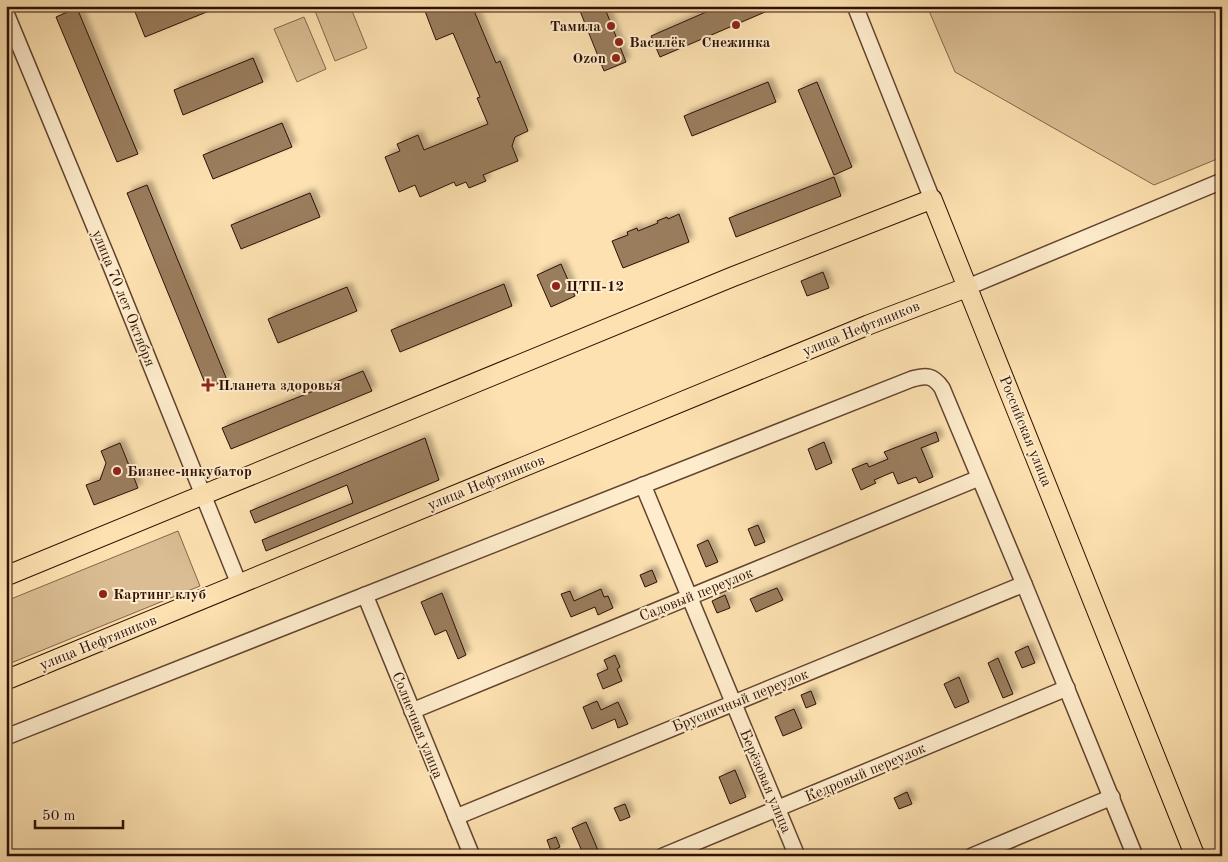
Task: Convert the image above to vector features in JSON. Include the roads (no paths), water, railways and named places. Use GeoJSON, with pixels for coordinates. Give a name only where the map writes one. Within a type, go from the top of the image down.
{"type":"FeatureCollection","features":[{"type":"Feature","properties":{"kind":"main road","name":"Российская улица"},"geometry":{"type":"LineString","coordinates":[[932,199],[1195,856]]}},
{"type":"Feature","properties":{"kind":"main road"},"geometry":{"type":"LineString","coordinates":[[6,576],[732,276],[932,199]]}},
{"type":"Feature","properties":{"kind":"main road","name":"улица Нефтяников"},"geometry":{"type":"LineString","coordinates":[[6,680],[868,325],[968,287]]}},
{"type":"Feature","properties":{"kind":"street","name":"Российская улица"},"geometry":{"type":"LineString","coordinates":[[855,6],[932,199]]}},
{"type":"Feature","properties":{"kind":"street","name":"улица 70 лет Октября"},"geometry":{"type":"LineString","coordinates":[[6,13],[239,584]]}},
{"type":"Feature","properties":{"kind":"street"},"geometry":{"type":"LineString","coordinates":[[968,287],[1222,181]]}},
{"type":"Feature","properties":{"kind":"street"},"geometry":{"type":"LineString","coordinates":[[6,737],[912,378],[928,376],[937,381],[942,388],[1136,856]]}},
{"type":"Feature","properties":{"kind":"street","name":"Садовый переулок"},"geometry":{"type":"LineString","coordinates":[[412,711],[979,478]]}},
{"type":"Feature","properties":{"kind":"street","name":"Берёзовая улица"},"geometry":{"type":"LineString","coordinates":[[643,485],[797,856]]}},
{"type":"Feature","properties":{"kind":"street","name":"Брусничный переулок"},"geometry":{"type":"LineString","coordinates":[[456,817],[1024,584]]}},
{"type":"Feature","properties":{"kind":"street","name":"Солнечная улица"},"geometry":{"type":"LineString","coordinates":[[365,595],[472,856]]}},
{"type":"Feature","properties":{"kind":"street","name":"Кедровый переулок"},"geometry":{"type":"LineString","coordinates":[[663,856],[1067,688]]}},
{"type":"Feature","properties":{"kind":"street"},"geometry":{"type":"LineString","coordinates":[[972,856],[1112,797]]}},
{"type":"Feature","properties":{"kind":"place","name":"Снежинка"},"geometry":{"type":"Point","coordinates":[736,25]}},
{"type":"Feature","properties":{"kind":"place","name":"Тамила"},"geometry":{"type":"Point","coordinates":[611,26]}},
{"type":"Feature","properties":{"kind":"place","name":"Василёк"},"geometry":{"type":"Point","coordinates":[619,42]}},
{"type":"Feature","properties":{"kind":"place","name":"Ozon"},"geometry":{"type":"Point","coordinates":[616,58]}},
{"type":"Feature","properties":{"kind":"place","name":"ЦТП-12"},"geometry":{"type":"Point","coordinates":[556,286]}},
{"type":"Feature","properties":{"kind":"place","name":"Планета здоровья"},"geometry":{"type":"Point","coordinates":[208,385]}},
{"type":"Feature","properties":{"kind":"place","name":"Бизнес-инкубатор"},"geometry":{"type":"Point","coordinates":[117,471]}},
{"type":"Feature","properties":{"kind":"place","name":"Картинг клуб"},"geometry":{"type":"Point","coordinates":[103,594]}}]}
